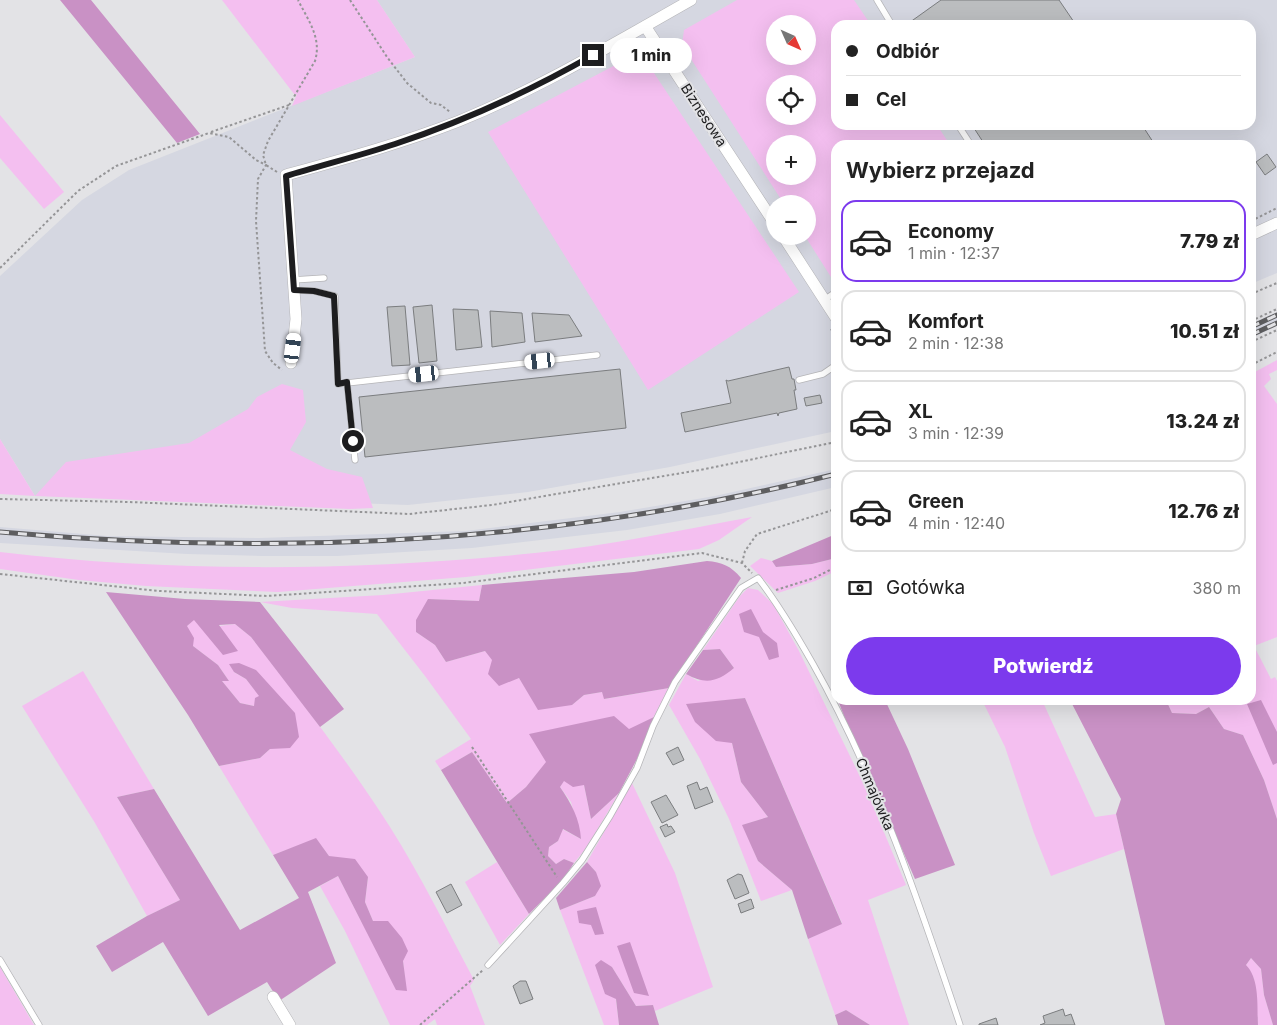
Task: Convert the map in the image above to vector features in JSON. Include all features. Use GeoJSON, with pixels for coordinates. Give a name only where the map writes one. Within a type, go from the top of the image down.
{"type":"FeatureCollection","features":[{"type":"Feature","properties":{"kind":"street"},"geometry":{"type":"LineString","coordinates":[[291,363],[296,319],[286,176],[395,144],[458,121],[558,75],[691,0]]}},
{"type":"Feature","properties":{"kind":"street","name":"Biznesowa"},"geometry":{"type":"LineString","coordinates":[[645,26],[766,210]]}},
{"type":"Feature","properties":{"kind":"street"},"geometry":{"type":"LineString","coordinates":[[1256,233],[1277,223]]}},
{"type":"Feature","properties":{"kind":"street"},"geometry":{"type":"LineString","coordinates":[[789,245],[831,310]]}},
{"type":"Feature","properties":{"kind":"street"},"geometry":{"type":"LineString","coordinates":[[273,997],[290,1025]]}},
{"type":"Feature","properties":{"kind":"lane"},"geometry":{"type":"LineString","coordinates":[[877,0],[889,20]]}},
{"type":"Feature","properties":{"kind":"lane"},"geometry":{"type":"LineString","coordinates":[[294,285],[324,278]]}},
{"type":"Feature","properties":{"kind":"lane"},"geometry":{"type":"LineString","coordinates":[[294,285],[334,296],[338,384],[597,355]]}},
{"type":"Feature","properties":{"kind":"lane"},"geometry":{"type":"LineString","coordinates":[[824,300],[831,295]]}},
{"type":"Feature","properties":{"kind":"lane"},"geometry":{"type":"LineString","coordinates":[[798,380],[823,374],[831,368]]}},
{"type":"Feature","properties":{"kind":"lane"},"geometry":{"type":"LineString","coordinates":[[347,382],[354,460]]}},
{"type":"Feature","properties":{"kind":"lane"},"geometry":{"type":"LineString","coordinates":[[488,966],[582,860],[637,768],[653,726],[675,682],[742,588],[758,578]]}},
{"type":"Feature","properties":{"kind":"lane","name":"Chmajówka"},"geometry":{"type":"LineString","coordinates":[[758,578],[778,603],[831,697]]}},
{"type":"Feature","properties":{"kind":"lane","name":"Chmajówka"},"geometry":{"type":"LineString","coordinates":[[835,705],[870,780],[904,863],[960,1025]]}},
{"type":"Feature","properties":{"kind":"lane"},"geometry":{"type":"LineString","coordinates":[[0,960],[39,1025]]}},
{"type":"Feature","properties":{"kind":"path"},"geometry":{"type":"LineString","coordinates":[[291,363],[283,371],[273,363],[265,351],[256,222],[258,179],[266,165],[263,155],[268,141],[315,61],[318,51],[313,30],[298,0]]}},
{"type":"Feature","properties":{"kind":"path"},"geometry":{"type":"LineString","coordinates":[[350,0],[407,83],[431,103],[441,105],[458,121]]}},
{"type":"Feature","properties":{"kind":"path"},"geometry":{"type":"LineString","coordinates":[[0,268],[78,191],[116,166],[289,105]]}},
{"type":"Feature","properties":{"kind":"path"},"geometry":{"type":"LineString","coordinates":[[209,133],[229,137],[256,160],[286,176]]}},
{"type":"Feature","properties":{"kind":"path"},"geometry":{"type":"LineString","coordinates":[[1256,218],[1277,208]]}},
{"type":"Feature","properties":{"kind":"path"},"geometry":{"type":"LineString","coordinates":[[1256,292],[1277,283]]}},
{"type":"Feature","properties":{"kind":"path"},"geometry":{"type":"LineString","coordinates":[[1256,318],[1277,308]]}},
{"type":"Feature","properties":{"kind":"path"},"geometry":{"type":"LineString","coordinates":[[1256,340],[1277,330]]}},
{"type":"Feature","properties":{"kind":"path"},"geometry":{"type":"LineString","coordinates":[[1256,362],[1277,352]]}},
{"type":"Feature","properties":{"kind":"path"},"geometry":{"type":"LineString","coordinates":[[0,499],[409,514],[492,505],[700,470],[831,443]]}},
{"type":"Feature","properties":{"kind":"path"},"geometry":{"type":"LineString","coordinates":[[742,563],[745,551],[757,534],[831,511]]}},
{"type":"Feature","properties":{"kind":"path"},"geometry":{"type":"LineString","coordinates":[[0,574],[159,591],[267,596],[463,583],[702,553],[742,563],[758,578]]}},
{"type":"Feature","properties":{"kind":"path"},"geometry":{"type":"LineString","coordinates":[[769,592],[814,578],[831,570]]}},
{"type":"Feature","properties":{"kind":"path"},"geometry":{"type":"LineString","coordinates":[[472,747],[562,884]]}},
{"type":"Feature","properties":{"kind":"path"},"geometry":{"type":"LineString","coordinates":[[420,1025],[488,966]]}},
{"type":"Feature","properties":{"kind":"shaded area"},"geometry":{"type":"Polygon","coordinates":[[[60,0],[91,0],[200,134],[177,143],[60,0]]]}},
{"type":"Feature","properties":{"kind":"shaded area"},"geometry":{"type":"Polygon","coordinates":[[[222,0],[377,0],[415,57],[292,106],[297,94],[294,94],[222,0]]]}},
{"type":"Feature","properties":{"kind":"shaded area"},"geometry":{"type":"Polygon","coordinates":[[[377,0],[1277,0],[1277,273],[1256,282],[1256,140],[831,140],[831,432],[670,467],[528,492],[408,505],[139,495],[35,496],[0,439],[0,276],[82,200],[129,170],[415,57],[377,0]]]}},
{"type":"Feature","properties":{"kind":"shaded area"},"geometry":{"type":"Polygon","coordinates":[[[737,0],[854,0],[868,20],[831,20],[831,130],[940,130],[947,140],[831,140],[831,277],[811,245],[816,245],[816,195],[778,195],[772,185],[816,185],[816,135],[766,135],[766,176],[682,45],[684,30],[737,0]]]}},
{"type":"Feature","properties":{"kind":"shaded area"},"geometry":{"type":"Polygon","coordinates":[[[623,61],[650,67],[766,242],[766,245],[768,245],[799,292],[648,390],[488,132],[623,61]]]}},
{"type":"Feature","properties":{"kind":"shaded area"},"geometry":{"type":"Polygon","coordinates":[[[0,115],[64,192],[44,209],[0,158],[0,115]]]}},
{"type":"Feature","properties":{"kind":"shaded area"},"geometry":{"type":"Polygon","coordinates":[[[1277,312],[1277,326],[1256,336],[1256,322],[1277,312]]]}},
{"type":"Feature","properties":{"kind":"shaded area"},"geometry":{"type":"Polygon","coordinates":[[[1277,360],[1277,370],[1269,374],[1271,379],[1264,386],[1277,404],[1277,637],[1256,645],[1256,371],[1277,360]]]}},
{"type":"Feature","properties":{"kind":"shaded area"},"geometry":{"type":"Polygon","coordinates":[[[282,384],[303,390],[306,422],[290,450],[327,469],[362,477],[373,508],[350,509],[35,496],[66,462],[189,443],[248,409],[257,397],[282,384]]]}},
{"type":"Feature","properties":{"kind":"shaded area"},"geometry":{"type":"Polygon","coordinates":[[[0,439],[35,496],[0,494],[0,439]]]}},
{"type":"Feature","properties":{"kind":"shaded area"},"geometry":{"type":"Polygon","coordinates":[[[831,470],[831,488],[720,514],[627,530],[472,548],[337,556],[262,556],[187,554],[0,543],[0,527],[107,536],[259,538],[466,531],[620,512],[715,496],[831,470]]]}},
{"type":"Feature","properties":{"kind":"shaded area"},"geometry":{"type":"Polygon","coordinates":[[[752,517],[719,540],[699,549],[466,577],[278,592],[146,586],[79,580],[0,569],[0,552],[132,564],[267,567],[335,566],[469,559],[590,546],[752,517]]]}},
{"type":"Feature","properties":{"kind":"shaded area"},"geometry":{"type":"Polygon","coordinates":[[[831,536],[831,559],[812,564],[776,567],[772,561],[831,536]]]}},
{"type":"Feature","properties":{"kind":"shaded area"},"geometry":{"type":"Polygon","coordinates":[[[761,558],[772,561],[776,567],[812,564],[831,559],[831,573],[815,581],[778,593],[750,566],[761,558]]]}},
{"type":"Feature","properties":{"kind":"shaded area"},"geometry":{"type":"Polygon","coordinates":[[[707,561],[726,565],[741,578],[669,688],[604,699],[602,692],[584,695],[572,705],[538,710],[519,678],[499,686],[488,674],[492,660],[485,651],[446,662],[435,645],[416,632],[416,620],[428,599],[479,601],[482,585],[634,572],[707,561]]]}},
{"type":"Feature","properties":{"kind":"shaded area"},"geometry":{"type":"Polygon","coordinates":[[[482,585],[479,601],[428,599],[416,632],[435,645],[446,662],[485,651],[514,676],[572,705],[584,695],[602,692],[605,699],[669,688],[654,717],[629,730],[530,734],[547,762],[526,787],[507,803],[472,752],[441,770],[435,761],[471,739],[377,614],[292,608],[260,602],[383,595],[482,585]]]}},
{"type":"Feature","properties":{"kind":"shaded area"},"geometry":{"type":"Polygon","coordinates":[[[748,588],[758,590],[773,604],[799,651],[866,789],[906,885],[868,900],[909,1025],[870,1025],[846,1010],[835,1015],[808,939],[842,923],[745,698],[686,705],[732,743],[741,782],[768,817],[743,825],[758,861],[792,890],[761,901],[729,819],[700,759],[669,705],[686,674],[698,681],[734,668],[720,649],[703,650],[740,596],[748,588]]]}},
{"type":"Feature","properties":{"kind":"shaded area"},"geometry":{"type":"Polygon","coordinates":[[[106,592],[185,599],[260,602],[344,709],[320,727],[251,637],[235,624],[219,625],[238,651],[223,655],[194,620],[187,626],[194,638],[193,646],[218,665],[229,681],[222,681],[240,703],[254,706],[255,698],[259,696],[246,679],[234,672],[229,664],[239,663],[256,670],[295,713],[299,737],[290,748],[270,749],[260,758],[219,766],[188,715],[106,592]]]}},
{"type":"Feature","properties":{"kind":"shaded area"},"geometry":{"type":"Polygon","coordinates":[[[751,609],[763,632],[777,643],[779,657],[769,660],[759,637],[744,632],[739,614],[751,609]]]}},
{"type":"Feature","properties":{"kind":"shaded area"},"geometry":{"type":"Polygon","coordinates":[[[194,619],[219,626],[235,624],[251,637],[340,754],[390,827],[434,903],[474,980],[470,986],[485,1025],[437,1025],[435,1019],[427,1025],[390,1025],[345,931],[320,886],[338,876],[361,921],[406,991],[403,961],[373,921],[365,902],[368,877],[329,856],[316,839],[273,855],[219,766],[260,758],[270,749],[256,670],[234,672],[246,679],[260,696],[254,706],[240,703],[222,681],[229,681],[218,665],[193,646],[187,626],[194,619]]]}},
{"type":"Feature","properties":{"kind":"shaded area"},"geometry":{"type":"Polygon","coordinates":[[[720,649],[734,668],[728,673],[717,679],[705,681],[686,674],[703,650],[720,649]]]}},
{"type":"Feature","properties":{"kind":"shaded area"},"geometry":{"type":"Polygon","coordinates":[[[1256,650],[1271,679],[1275,677],[1277,681],[1277,819],[1264,780],[1243,735],[1224,729],[1209,707],[1196,714],[1172,713],[1168,705],[1256,705],[1256,650]]]}},
{"type":"Feature","properties":{"kind":"shaded area"},"geometry":{"type":"Polygon","coordinates":[[[83,671],[154,789],[117,797],[180,900],[147,916],[95,823],[22,706],[83,671]]]}},
{"type":"Feature","properties":{"kind":"shaded area"},"geometry":{"type":"Polygon","coordinates":[[[745,698],[842,924],[808,939],[792,890],[758,861],[742,825],[768,817],[741,782],[732,743],[716,741],[695,722],[686,704],[745,698]]]}},
{"type":"Feature","properties":{"kind":"shaded area"},"geometry":{"type":"Polygon","coordinates":[[[1261,700],[1277,732],[1277,763],[1273,765],[1247,705],[1256,705],[1256,701],[1261,700]]]}},
{"type":"Feature","properties":{"kind":"shaded area"},"geometry":{"type":"Polygon","coordinates":[[[840,705],[887,705],[908,749],[955,865],[915,879],[840,705]]]}},
{"type":"Feature","properties":{"kind":"shaded area"},"geometry":{"type":"Polygon","coordinates":[[[984,705],[1044,705],[1095,817],[1116,814],[1124,849],[1051,876],[1034,833],[1005,747],[984,705]]]}},
{"type":"Feature","properties":{"kind":"shaded area"},"geometry":{"type":"Polygon","coordinates":[[[1073,705],[1168,705],[1172,713],[1196,714],[1209,707],[1224,729],[1243,735],[1264,780],[1277,819],[1277,1025],[1273,1025],[1264,995],[1261,969],[1251,958],[1246,965],[1256,985],[1258,1025],[1165,1025],[1116,814],[1121,799],[1073,705]]]}},
{"type":"Feature","properties":{"kind":"shaded area"},"geometry":{"type":"Polygon","coordinates":[[[614,716],[629,729],[654,717],[637,759],[619,793],[591,819],[584,785],[573,787],[564,781],[560,787],[574,811],[581,839],[563,829],[558,841],[549,847],[548,856],[556,864],[564,859],[574,863],[562,881],[529,914],[441,770],[472,752],[507,803],[526,787],[546,762],[529,734],[614,716]]]}},
{"type":"Feature","properties":{"kind":"shaded area"},"geometry":{"type":"Polygon","coordinates":[[[564,780],[584,785],[591,819],[619,793],[587,847],[574,863],[564,859],[556,864],[548,856],[549,847],[558,841],[562,829],[581,839],[571,802],[560,787],[564,780]]]}},
{"type":"Feature","properties":{"kind":"shaded area"},"geometry":{"type":"Polygon","coordinates":[[[632,783],[675,873],[713,987],[655,1011],[653,1005],[636,1006],[612,967],[619,1025],[604,1025],[560,910],[595,896],[596,872],[587,862],[632,783]]]}},
{"type":"Feature","properties":{"kind":"shaded area"},"geometry":{"type":"Polygon","coordinates":[[[154,789],[240,930],[299,898],[273,855],[316,838],[329,856],[355,859],[368,877],[365,902],[373,921],[388,921],[402,938],[408,951],[403,961],[407,991],[396,990],[338,876],[308,892],[336,963],[279,1001],[267,982],[208,1016],[163,942],[112,972],[96,946],[147,916],[180,900],[117,797],[154,789]]]}},
{"type":"Feature","properties":{"kind":"shaded area"},"geometry":{"type":"Polygon","coordinates":[[[497,862],[529,914],[500,945],[465,882],[497,862]]]}},
{"type":"Feature","properties":{"kind":"shaded area"},"geometry":{"type":"Polygon","coordinates":[[[587,862],[596,872],[601,886],[595,896],[560,910],[556,898],[587,862]]]}},
{"type":"Feature","properties":{"kind":"shaded area"},"geometry":{"type":"Polygon","coordinates":[[[596,907],[604,934],[595,935],[591,925],[579,923],[577,911],[596,907]]]}},
{"type":"Feature","properties":{"kind":"shaded area"},"geometry":{"type":"Polygon","coordinates":[[[630,942],[649,996],[634,993],[617,946],[630,942]]]}},
{"type":"Feature","properties":{"kind":"shaded area"},"geometry":{"type":"Polygon","coordinates":[[[1251,958],[1261,969],[1264,995],[1273,1025],[1258,1025],[1254,979],[1246,965],[1251,958]]]}},
{"type":"Feature","properties":{"kind":"shaded area"},"geometry":{"type":"Polygon","coordinates":[[[601,960],[612,967],[636,1006],[653,1005],[659,1025],[619,1025],[616,999],[605,994],[595,965],[601,960]]]}},
{"type":"Feature","properties":{"kind":"shaded area"},"geometry":{"type":"Polygon","coordinates":[[[0,967],[34,1025],[0,1025],[0,967]]]}},
{"type":"Feature","properties":{"kind":"shaded area"},"geometry":{"type":"Polygon","coordinates":[[[846,1010],[870,1025],[838,1025],[835,1015],[846,1010]]]}},
{"type":"Feature","properties":{"kind":"building"},"geometry":{"type":"Polygon","coordinates":[[[941,0],[1059,0],[1073,20],[913,20],[941,0]]]}},
{"type":"Feature","properties":{"kind":"building"},"geometry":{"type":"Polygon","coordinates":[[[975,130],[1145,130],[1152,140],[982,140],[975,130]]]}},
{"type":"Feature","properties":{"kind":"building"},"geometry":{"type":"Polygon","coordinates":[[[1267,154],[1276,167],[1265,175],[1256,162],[1267,154]]]}},
{"type":"Feature","properties":{"kind":"building"},"geometry":{"type":"Polygon","coordinates":[[[432,305],[437,361],[419,363],[413,307],[432,305]]]}},
{"type":"Feature","properties":{"kind":"building"},"geometry":{"type":"Polygon","coordinates":[[[405,306],[410,365],[392,366],[387,307],[405,306]]]}},
{"type":"Feature","properties":{"kind":"building"},"geometry":{"type":"Polygon","coordinates":[[[453,309],[478,310],[482,347],[456,350],[453,309]]]}},
{"type":"Feature","properties":{"kind":"building"},"geometry":{"type":"Polygon","coordinates":[[[490,311],[522,313],[525,342],[492,347],[490,311]]]}},
{"type":"Feature","properties":{"kind":"building"},"geometry":{"type":"Polygon","coordinates":[[[532,313],[569,315],[582,336],[535,342],[532,313]]]}},
{"type":"Feature","properties":{"kind":"building"},"geometry":{"type":"Polygon","coordinates":[[[789,367],[792,379],[794,379],[797,409],[779,413],[778,416],[777,413],[685,432],[681,413],[731,403],[726,380],[789,367]]]}},
{"type":"Feature","properties":{"kind":"building"},"geometry":{"type":"Polygon","coordinates":[[[620,369],[626,428],[365,457],[359,397],[620,369]]]}},
{"type":"Feature","properties":{"kind":"building"},"geometry":{"type":"Polygon","coordinates":[[[820,395],[822,403],[806,406],[804,398],[820,395]]]}},
{"type":"Feature","properties":{"kind":"building"},"geometry":{"type":"Polygon","coordinates":[[[678,747],[684,760],[673,765],[666,753],[678,747]]]}},
{"type":"Feature","properties":{"kind":"building"},"geometry":{"type":"Polygon","coordinates":[[[697,782],[700,790],[707,787],[713,802],[695,809],[687,786],[697,782]]]}},
{"type":"Feature","properties":{"kind":"building"},"geometry":{"type":"Polygon","coordinates":[[[666,795],[678,815],[662,823],[651,802],[666,795]]]}},
{"type":"Feature","properties":{"kind":"building"},"geometry":{"type":"Polygon","coordinates":[[[667,824],[675,832],[665,837],[660,827],[667,824]]]}},
{"type":"Feature","properties":{"kind":"building"},"geometry":{"type":"Polygon","coordinates":[[[738,874],[742,875],[749,893],[735,899],[727,880],[738,874]]]}},
{"type":"Feature","properties":{"kind":"building"},"geometry":{"type":"Polygon","coordinates":[[[451,884],[462,905],[447,913],[436,892],[451,884]]]}},
{"type":"Feature","properties":{"kind":"building"},"geometry":{"type":"Polygon","coordinates":[[[751,899],[754,908],[741,913],[738,904],[751,899]]]}},
{"type":"Feature","properties":{"kind":"building"},"geometry":{"type":"Polygon","coordinates":[[[520,981],[526,981],[533,999],[520,1004],[513,986],[520,981]]]}},
{"type":"Feature","properties":{"kind":"building"},"geometry":{"type":"Polygon","coordinates":[[[1063,1009],[1065,1016],[1071,1014],[1075,1025],[1040,1025],[1045,1023],[1043,1016],[1063,1009]]]}},
{"type":"Feature","properties":{"kind":"building"},"geometry":{"type":"Polygon","coordinates":[[[996,1018],[998,1025],[979,1025],[979,1024],[996,1018]]]}},
{"type":"Feature","properties":{"kind":"railway"},"geometry":{"type":"LineString","coordinates":[[1256,325],[1277,315]]}},
{"type":"Feature","properties":{"kind":"railway"},"geometry":{"type":"LineString","coordinates":[[1256,333],[1277,323]]}},
{"type":"Feature","properties":{"kind":"railway"},"geometry":{"type":"LineString","coordinates":[[0,532],[105,540],[211,543],[316,543],[421,538],[526,529],[630,516],[733,497],[831,475]]}},
{"type":"Feature","properties":{"kind":"route"},"geometry":{"type":"LineString","coordinates":[[353,441],[347,382],[338,384],[334,296],[314,291],[294,290],[286,176],[395,144],[458,121],[526,91],[593,55]]}}]}
